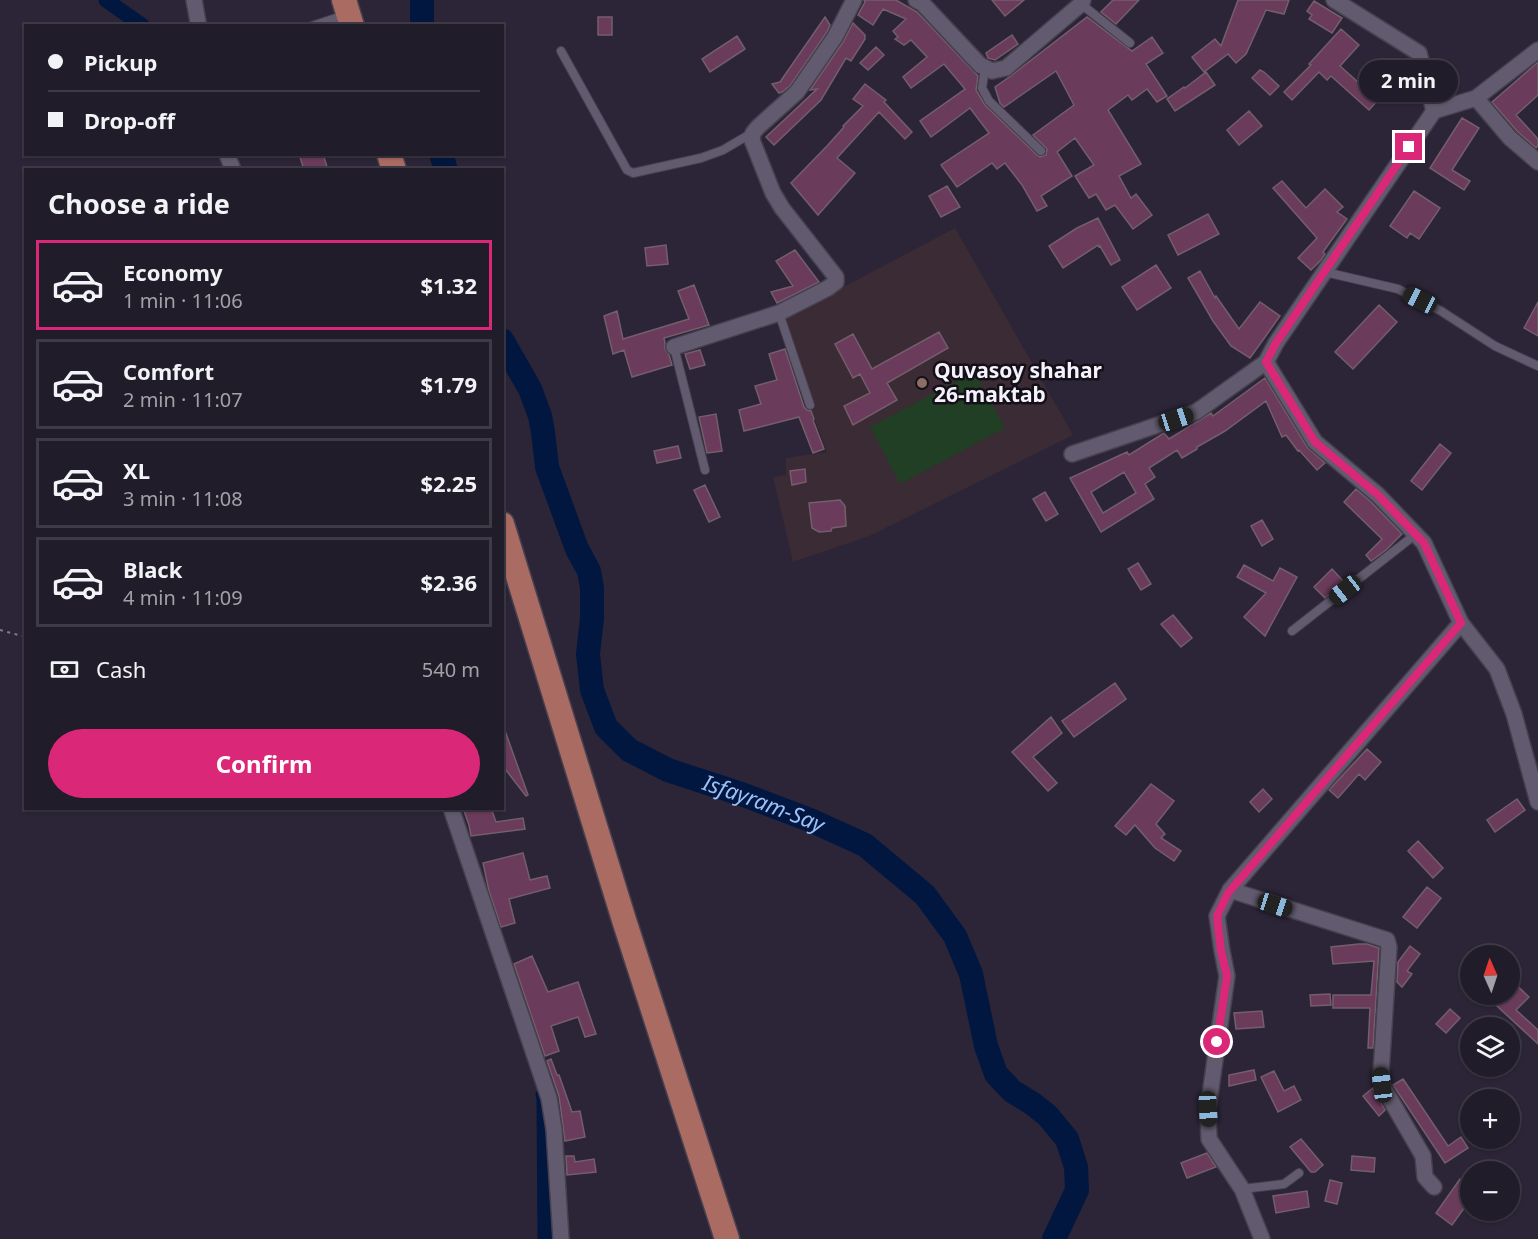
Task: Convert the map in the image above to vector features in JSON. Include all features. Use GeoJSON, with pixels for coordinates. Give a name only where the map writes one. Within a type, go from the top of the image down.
{"type":"FeatureCollection","features":[{"type":"Feature","properties":{"kind":"main road"},"geometry":{"type":"LineString","coordinates":[[504,530],[624,920],[727,1239]]}},
{"type":"Feature","properties":{"kind":"street"},"geometry":{"type":"LineString","coordinates":[[194,0],[198,24]]}},
{"type":"Feature","properties":{"kind":"street"},"geometry":{"type":"LineString","coordinates":[[674,347],[779,313],[836,282],[836,277],[782,208],[773,193],[752,140],[753,133],[797,92],[835,37],[854,0]]}},
{"type":"Feature","properties":{"kind":"street"},"geometry":{"type":"LineString","coordinates":[[916,0],[922,3],[980,65],[992,71],[1006,68],[1082,2]]}},
{"type":"Feature","properties":{"kind":"street"},"geometry":{"type":"LineString","coordinates":[[1334,0],[1419,54],[1434,111]]}},
{"type":"Feature","properties":{"kind":"street"},"geometry":{"type":"LineString","coordinates":[[1072,454],[1196,412],[1266,362],[1276,343],[1434,111],[1476,98],[1538,50]]}},
{"type":"Feature","properties":{"kind":"street"},"geometry":{"type":"LineString","coordinates":[[1476,98],[1510,138],[1538,162]]}},
{"type":"Feature","properties":{"kind":"street"},"geometry":{"type":"LineString","coordinates":[[1266,362],[1315,442],[1378,495],[1424,543],[1461,623],[1497,669],[1514,714],[1538,802]]}},
{"type":"Feature","properties":{"kind":"street"},"geometry":{"type":"LineString","coordinates":[[1262,1239],[1242,1189],[1209,1139],[1208,1109],[1227,976],[1221,951],[1217,916],[1230,890],[1461,623]]}},
{"type":"Feature","properties":{"kind":"street"},"geometry":{"type":"LineString","coordinates":[[452,810],[549,1098],[554,1129],[561,1239]]}},
{"type":"Feature","properties":{"kind":"street"},"geometry":{"type":"LineString","coordinates":[[1230,890],[1387,940],[1389,947],[1382,1085],[1423,1156],[1425,1177],[1434,1187]]}},
{"type":"Feature","properties":{"kind":"lane"},"geometry":{"type":"LineString","coordinates":[[1082,2],[1130,43]]}},
{"type":"Feature","properties":{"kind":"lane"},"geometry":{"type":"LineString","coordinates":[[318,24],[348,13]]}},
{"type":"Feature","properties":{"kind":"lane"},"geometry":{"type":"LineString","coordinates":[[561,51],[627,170],[633,173],[701,158],[723,150],[753,133]]}},
{"type":"Feature","properties":{"kind":"lane"},"geometry":{"type":"LineString","coordinates":[[985,68],[982,88],[989,101],[1041,152]]}},
{"type":"Feature","properties":{"kind":"lane"},"geometry":{"type":"LineString","coordinates":[[1324,272],[1398,289],[1441,310],[1495,346],[1538,366]]}},
{"type":"Feature","properties":{"kind":"lane"},"geometry":{"type":"LineString","coordinates":[[779,313],[810,405]]}},
{"type":"Feature","properties":{"kind":"lane"},"geometry":{"type":"LineString","coordinates":[[674,347],[705,470]]}},
{"type":"Feature","properties":{"kind":"lane"},"geometry":{"type":"LineString","coordinates":[[1292,631],[1416,534]]}},
{"type":"Feature","properties":{"kind":"lane"},"geometry":{"type":"LineString","coordinates":[[1242,1189],[1284,1184],[1299,1173]]}},
{"type":"Feature","properties":{"kind":"path"},"geometry":{"type":"LineString","coordinates":[[0,630],[24,636]]}},
{"type":"Feature","properties":{"kind":"shaded area","name":"Quvasoy shahar 26-maktab"},"geometry":{"type":"Polygon","coordinates":[[[955,228],[1073,435],[869,536],[793,562],[773,477],[786,475],[786,458],[827,452],[782,331],[789,316],[955,228]]]}},
{"type":"Feature","properties":{"kind":"green space"},"geometry":{"type":"Polygon","coordinates":[[[974,372],[1005,428],[900,484],[870,427],[974,372]]]}},
{"type":"Feature","properties":{"kind":"building"},"geometry":{"type":"Polygon","coordinates":[[[864,0],[896,0],[917,12],[978,76],[976,90],[985,105],[1040,157],[1046,155],[1047,149],[1033,135],[1074,105],[1056,71],[1004,107],[1000,103],[995,87],[1087,17],[1132,51],[1152,37],[1163,53],[1146,64],[1167,96],[1157,102],[1147,89],[1132,100],[1128,95],[1108,110],[1141,164],[1119,176],[1131,198],[1136,194],[1152,215],[1133,229],[1115,205],[1106,210],[1096,194],[1089,198],[1075,176],[1094,165],[1075,138],[1057,152],[1072,176],[1041,196],[1047,206],[1037,211],[1022,185],[1005,163],[997,169],[992,163],[957,187],[941,165],[989,133],[970,108],[931,137],[920,121],[965,89],[944,64],[911,88],[903,77],[927,57],[911,40],[904,45],[895,39],[898,37],[893,31],[906,19],[883,9],[873,25],[858,15],[864,0]]]}},
{"type":"Feature","properties":{"kind":"building"},"geometry":{"type":"Polygon","coordinates":[[[992,0],[1024,0],[1005,16],[992,0]]]}},
{"type":"Feature","properties":{"kind":"building"},"geometry":{"type":"Polygon","coordinates":[[[1113,0],[1139,0],[1116,24],[1101,12],[1113,0]]]}},
{"type":"Feature","properties":{"kind":"building"},"geometry":{"type":"Polygon","coordinates":[[[1238,0],[1289,0],[1284,14],[1266,10],[1246,54],[1236,63],[1228,54],[1204,72],[1192,57],[1215,39],[1221,46],[1238,0]]]}},
{"type":"Feature","properties":{"kind":"building"},"geometry":{"type":"Polygon","coordinates":[[[1314,1],[1342,18],[1332,33],[1309,19],[1312,15],[1307,11],[1314,1]]]}},
{"type":"Feature","properties":{"kind":"building"},"geometry":{"type":"Polygon","coordinates":[[[598,17],[612,17],[612,35],[598,35],[598,17]]]}},
{"type":"Feature","properties":{"kind":"building"},"geometry":{"type":"Polygon","coordinates":[[[825,17],[830,25],[827,32],[790,86],[779,93],[772,84],[780,82],[825,17]]]}},
{"type":"Feature","properties":{"kind":"building"},"geometry":{"type":"Polygon","coordinates":[[[853,23],[865,35],[865,39],[851,61],[846,58],[821,100],[774,145],[766,137],[817,89],[810,90],[843,42],[853,23]]]}},
{"type":"Feature","properties":{"kind":"building"},"geometry":{"type":"Polygon","coordinates":[[[1341,29],[1359,45],[1340,66],[1378,100],[1369,110],[1331,76],[1327,80],[1319,72],[1292,100],[1284,92],[1311,65],[1309,64],[1341,29]]]}},
{"type":"Feature","properties":{"kind":"building"},"geometry":{"type":"Polygon","coordinates":[[[1012,35],[1018,44],[995,60],[988,58],[986,53],[1012,35]]]}},
{"type":"Feature","properties":{"kind":"building"},"geometry":{"type":"Polygon","coordinates":[[[737,36],[745,49],[710,72],[702,59],[737,36]]]}},
{"type":"Feature","properties":{"kind":"building"},"geometry":{"type":"Polygon","coordinates":[[[876,47],[884,55],[868,70],[860,63],[876,47]]]}},
{"type":"Feature","properties":{"kind":"building"},"geometry":{"type":"Polygon","coordinates":[[[1538,62],[1538,95],[1516,115],[1538,139],[1536,148],[1517,131],[1492,102],[1538,62]]]}},
{"type":"Feature","properties":{"kind":"building"},"geometry":{"type":"Polygon","coordinates":[[[1260,70],[1279,86],[1270,95],[1252,78],[1260,70]]]}},
{"type":"Feature","properties":{"kind":"building"},"geometry":{"type":"Polygon","coordinates":[[[1206,72],[1215,85],[1175,111],[1167,99],[1206,72]]]}},
{"type":"Feature","properties":{"kind":"building"},"geometry":{"type":"Polygon","coordinates":[[[865,84],[886,100],[884,102],[912,132],[905,139],[879,112],[837,158],[855,173],[818,215],[791,183],[863,106],[853,99],[865,84]]]}},
{"type":"Feature","properties":{"kind":"building"},"geometry":{"type":"Polygon","coordinates":[[[1249,111],[1262,126],[1239,145],[1227,130],[1249,111]]]}},
{"type":"Feature","properties":{"kind":"building"},"geometry":{"type":"Polygon","coordinates":[[[1462,118],[1479,128],[1452,170],[1470,181],[1464,190],[1430,168],[1462,118]]]}},
{"type":"Feature","properties":{"kind":"building"},"geometry":{"type":"Polygon","coordinates":[[[300,156],[324,156],[327,168],[303,168],[300,156]]]}},
{"type":"Feature","properties":{"kind":"building"},"geometry":{"type":"Polygon","coordinates":[[[1282,181],[1306,208],[1325,189],[1343,207],[1337,212],[1347,219],[1323,252],[1325,254],[1322,259],[1311,270],[1298,258],[1317,238],[1273,188],[1282,181]]]}},
{"type":"Feature","properties":{"kind":"building"},"geometry":{"type":"Polygon","coordinates":[[[947,186],[960,207],[941,217],[929,196],[947,186]]]}},
{"type":"Feature","properties":{"kind":"building"},"geometry":{"type":"Polygon","coordinates":[[[1414,191],[1440,208],[1419,239],[1410,233],[1407,238],[1390,226],[1414,191]]]}},
{"type":"Feature","properties":{"kind":"building"},"geometry":{"type":"Polygon","coordinates":[[[1208,214],[1219,234],[1178,255],[1168,235],[1208,214]]]}},
{"type":"Feature","properties":{"kind":"building"},"geometry":{"type":"Polygon","coordinates":[[[1098,218],[1120,260],[1111,265],[1098,245],[1063,268],[1049,246],[1098,218]]]}},
{"type":"Feature","properties":{"kind":"building"},"geometry":{"type":"Polygon","coordinates":[[[666,245],[668,264],[647,266],[645,248],[666,245]]]}},
{"type":"Feature","properties":{"kind":"building"},"geometry":{"type":"Polygon","coordinates":[[[795,250],[819,282],[777,303],[771,292],[793,286],[776,261],[795,250]]]}},
{"type":"Feature","properties":{"kind":"building"},"geometry":{"type":"Polygon","coordinates":[[[1156,265],[1171,288],[1137,310],[1122,287],[1156,265]]]}},
{"type":"Feature","properties":{"kind":"building"},"geometry":{"type":"Polygon","coordinates":[[[1200,271],[1215,298],[1216,296],[1239,329],[1260,302],[1280,316],[1250,358],[1231,346],[1213,321],[1188,278],[1200,271]]]}},
{"type":"Feature","properties":{"kind":"building"},"geometry":{"type":"Polygon","coordinates":[[[694,285],[709,325],[664,338],[665,349],[672,365],[632,377],[624,350],[613,354],[604,316],[617,311],[623,339],[689,319],[678,291],[694,285]]]}},
{"type":"Feature","properties":{"kind":"building"},"geometry":{"type":"Polygon","coordinates":[[[1538,302],[1538,336],[1524,328],[1538,302]]]}},
{"type":"Feature","properties":{"kind":"building"},"geometry":{"type":"Polygon","coordinates":[[[1379,305],[1397,322],[1353,369],[1335,352],[1379,305]]]}},
{"type":"Feature","properties":{"kind":"building"},"geometry":{"type":"Polygon","coordinates":[[[939,332],[948,348],[887,383],[897,400],[853,425],[844,406],[870,393],[860,374],[853,378],[835,344],[853,334],[872,369],[939,332]]]}},
{"type":"Feature","properties":{"kind":"building"},"geometry":{"type":"Polygon","coordinates":[[[785,349],[804,407],[811,411],[824,449],[813,453],[799,417],[744,431],[739,410],[761,404],[755,386],[777,380],[769,354],[785,349]]]}},
{"type":"Feature","properties":{"kind":"building"},"geometry":{"type":"Polygon","coordinates":[[[700,350],[705,365],[690,369],[685,354],[700,350]]]}},
{"type":"Feature","properties":{"kind":"building"},"geometry":{"type":"Polygon","coordinates":[[[1265,378],[1307,447],[1325,463],[1317,470],[1286,435],[1282,437],[1266,401],[1225,431],[1182,458],[1177,450],[1149,468],[1155,477],[1145,484],[1154,499],[1101,532],[1070,478],[1127,452],[1129,455],[1164,433],[1169,439],[1211,413],[1213,416],[1265,378]],[[1124,472],[1091,492],[1103,513],[1136,493],[1124,472]]]}},
{"type":"Feature","properties":{"kind":"building"},"geometry":{"type":"Polygon","coordinates":[[[716,414],[722,451],[707,453],[699,417],[716,414]]]}},
{"type":"Feature","properties":{"kind":"building"},"geometry":{"type":"Polygon","coordinates":[[[1440,444],[1451,453],[1422,490],[1411,481],[1440,444]]]}},
{"type":"Feature","properties":{"kind":"building"},"geometry":{"type":"Polygon","coordinates":[[[678,446],[681,458],[657,463],[654,451],[678,446]]]}},
{"type":"Feature","properties":{"kind":"building"},"geometry":{"type":"Polygon","coordinates":[[[805,469],[806,482],[792,485],[790,471],[805,469]]]}},
{"type":"Feature","properties":{"kind":"building"},"geometry":{"type":"Polygon","coordinates":[[[705,485],[720,517],[709,522],[694,490],[705,485]]]}},
{"type":"Feature","properties":{"kind":"building"},"geometry":{"type":"Polygon","coordinates":[[[1356,489],[1402,534],[1371,561],[1366,555],[1382,539],[1344,502],[1356,489]]]}},
{"type":"Feature","properties":{"kind":"building"},"geometry":{"type":"Polygon","coordinates":[[[1045,492],[1058,514],[1046,521],[1033,499],[1045,492]]]}},
{"type":"Feature","properties":{"kind":"building"},"geometry":{"type":"Polygon","coordinates":[[[840,500],[845,506],[846,526],[819,532],[812,528],[809,503],[840,500]]]}},
{"type":"Feature","properties":{"kind":"building"},"geometry":{"type":"Polygon","coordinates":[[[1262,520],[1273,539],[1262,546],[1251,526],[1262,520]]]}},
{"type":"Feature","properties":{"kind":"building"},"geometry":{"type":"Polygon","coordinates":[[[1138,563],[1151,584],[1141,590],[1128,569],[1138,563]]]}},
{"type":"Feature","properties":{"kind":"building"},"geometry":{"type":"Polygon","coordinates":[[[1244,565],[1273,581],[1280,568],[1297,577],[1265,636],[1244,617],[1266,593],[1237,577],[1244,565]]]}},
{"type":"Feature","properties":{"kind":"building"},"geometry":{"type":"Polygon","coordinates":[[[1332,569],[1344,582],[1325,598],[1314,587],[1332,569]]]}},
{"type":"Feature","properties":{"kind":"building"},"geometry":{"type":"Polygon","coordinates":[[[1173,615],[1192,638],[1181,647],[1161,624],[1173,615]]]}},
{"type":"Feature","properties":{"kind":"building"},"geometry":{"type":"Polygon","coordinates":[[[1115,683],[1126,699],[1074,737],[1062,721],[1115,683]]]}},
{"type":"Feature","properties":{"kind":"building"},"geometry":{"type":"Polygon","coordinates":[[[1051,717],[1062,733],[1033,757],[1057,783],[1048,791],[1012,752],[1051,717]]]}},
{"type":"Feature","properties":{"kind":"building"},"geometry":{"type":"Polygon","coordinates":[[[504,728],[528,795],[526,796],[504,768],[504,728]]]}},
{"type":"Feature","properties":{"kind":"building"},"geometry":{"type":"Polygon","coordinates":[[[1367,749],[1381,762],[1365,780],[1359,774],[1338,798],[1329,790],[1367,749]]]}},
{"type":"Feature","properties":{"kind":"building"},"geometry":{"type":"Polygon","coordinates":[[[1151,784],[1174,801],[1156,824],[1165,834],[1161,838],[1181,851],[1174,861],[1155,848],[1135,825],[1126,835],[1115,826],[1151,784]]]}},
{"type":"Feature","properties":{"kind":"building"},"geometry":{"type":"Polygon","coordinates":[[[1263,789],[1272,799],[1259,812],[1250,802],[1263,789]]]}},
{"type":"Feature","properties":{"kind":"building"},"geometry":{"type":"Polygon","coordinates":[[[1517,799],[1525,810],[1495,832],[1487,820],[1517,799]]]}},
{"type":"Feature","properties":{"kind":"building"},"geometry":{"type":"Polygon","coordinates":[[[464,810],[492,810],[496,822],[523,818],[525,829],[471,836],[464,810]]]}},
{"type":"Feature","properties":{"kind":"building"},"geometry":{"type":"Polygon","coordinates":[[[1418,841],[1443,868],[1433,878],[1408,851],[1418,841]]]}},
{"type":"Feature","properties":{"kind":"building"},"geometry":{"type":"Polygon","coordinates":[[[523,853],[530,880],[547,876],[550,888],[509,899],[515,923],[501,927],[489,891],[483,863],[523,853]]]}},
{"type":"Feature","properties":{"kind":"building"},"geometry":{"type":"Polygon","coordinates":[[[1427,887],[1441,898],[1417,928],[1403,917],[1427,887]]]}},
{"type":"Feature","properties":{"kind":"building"},"geometry":{"type":"Polygon","coordinates":[[[1359,944],[1379,948],[1373,1048],[1368,1048],[1370,1008],[1333,1008],[1333,995],[1371,995],[1374,961],[1333,964],[1331,947],[1359,944]]]}},
{"type":"Feature","properties":{"kind":"building"},"geometry":{"type":"Polygon","coordinates":[[[1410,946],[1420,954],[1407,971],[1412,974],[1402,987],[1397,982],[1398,962],[1410,946]]]}},
{"type":"Feature","properties":{"kind":"building"},"geometry":{"type":"Polygon","coordinates":[[[532,956],[548,992],[578,982],[596,1034],[585,1037],[578,1017],[551,1026],[559,1051],[545,1056],[514,964],[532,956]]]}},
{"type":"Feature","properties":{"kind":"building"},"geometry":{"type":"Polygon","coordinates":[[[1520,988],[1529,997],[1516,1010],[1538,1030],[1538,1044],[1520,1027],[1520,1017],[1509,1017],[1496,1005],[1520,1005],[1520,988]]]}},
{"type":"Feature","properties":{"kind":"building"},"geometry":{"type":"Polygon","coordinates":[[[1330,994],[1331,1005],[1311,1006],[1310,995],[1330,994]]]}},
{"type":"Feature","properties":{"kind":"building"},"geometry":{"type":"Polygon","coordinates":[[[1450,1009],[1460,1018],[1446,1033],[1436,1024],[1450,1009]]]}},
{"type":"Feature","properties":{"kind":"building"},"geometry":{"type":"Polygon","coordinates":[[[1262,1011],[1264,1027],[1236,1029],[1234,1013],[1262,1011]]]}},
{"type":"Feature","properties":{"kind":"building"},"geometry":{"type":"Polygon","coordinates":[[[551,1059],[572,1112],[580,1111],[585,1137],[565,1141],[559,1096],[547,1061],[551,1059]]]}},
{"type":"Feature","properties":{"kind":"building"},"geometry":{"type":"Polygon","coordinates":[[[1254,1070],[1256,1080],[1229,1086],[1229,1075],[1254,1070]]]}},
{"type":"Feature","properties":{"kind":"building"},"geometry":{"type":"Polygon","coordinates":[[[1274,1071],[1284,1091],[1294,1086],[1301,1100],[1278,1112],[1261,1077],[1274,1071]]]}},
{"type":"Feature","properties":{"kind":"building"},"geometry":{"type":"Polygon","coordinates":[[[1403,1079],[1448,1146],[1460,1138],[1460,1149],[1466,1149],[1445,1163],[1393,1085],[1403,1079]]]}},
{"type":"Feature","properties":{"kind":"building"},"geometry":{"type":"Polygon","coordinates":[[[1373,1088],[1385,1110],[1379,1116],[1363,1096],[1373,1088]]]}},
{"type":"Feature","properties":{"kind":"building"},"geometry":{"type":"Polygon","coordinates":[[[1301,1139],[1323,1165],[1315,1172],[1311,1172],[1290,1147],[1301,1139]]]}},
{"type":"Feature","properties":{"kind":"building"},"geometry":{"type":"Polygon","coordinates":[[[1207,1153],[1216,1167],[1187,1178],[1181,1163],[1207,1153]]]}},
{"type":"Feature","properties":{"kind":"building"},"geometry":{"type":"Polygon","coordinates":[[[566,1156],[574,1156],[575,1162],[594,1159],[596,1172],[567,1175],[566,1156]]]}},
{"type":"Feature","properties":{"kind":"building"},"geometry":{"type":"Polygon","coordinates":[[[1352,1156],[1375,1158],[1374,1172],[1351,1170],[1352,1156]]]}},
{"type":"Feature","properties":{"kind":"building"},"geometry":{"type":"Polygon","coordinates":[[[1460,1179],[1460,1214],[1452,1225],[1436,1213],[1460,1179]]]}},
{"type":"Feature","properties":{"kind":"building"},"geometry":{"type":"Polygon","coordinates":[[[1330,1180],[1342,1183],[1337,1204],[1325,1201],[1330,1180]]]}},
{"type":"Feature","properties":{"kind":"building"},"geometry":{"type":"Polygon","coordinates":[[[1307,1191],[1309,1207],[1276,1213],[1273,1196],[1307,1191]]]}},
{"type":"Feature","properties":{"kind":"waterway"},"geometry":{"type":"LineString","coordinates":[[106,0],[140,24]]}},
{"type":"Feature","properties":{"kind":"waterway","name":"Isfayram-Say"},"geometry":{"type":"LineString","coordinates":[[422,0],[422,24]]}},
{"type":"Feature","properties":{"kind":"waterway","name":"Isfayram-Say"},"geometry":{"type":"LineString","coordinates":[[442,156],[445,168]]}},
{"type":"Feature","properties":{"kind":"waterway","name":"Isfayram-Say"},"geometry":{"type":"LineString","coordinates":[[504,344],[530,389],[540,416],[547,467],[577,549],[589,571],[592,588],[592,618],[588,654],[592,690],[606,727],[629,750],[668,770],[810,820],[865,845],[925,895],[955,936],[971,974],[986,1046],[996,1074],[1012,1091],[1047,1115],[1067,1139],[1076,1167],[1077,1190],[1054,1239]]}},
{"type":"Feature","properties":{"kind":"waterway"},"geometry":{"type":"LineString","coordinates":[[543,1095],[545,1239]]}},
{"type":"Feature","properties":{"kind":"place","name":"Quvasoy shahar 26-maktab"},"geometry":{"type":"Point","coordinates":[922,383]}},
{"type":"Feature","properties":{"kind":"route"},"geometry":{"type":"LineString","coordinates":[[1217,1042],[1227,976],[1221,951],[1217,916],[1228,893],[1461,623],[1424,543],[1378,495],[1315,442],[1266,362],[1276,343],[1409,147]]}}]}
